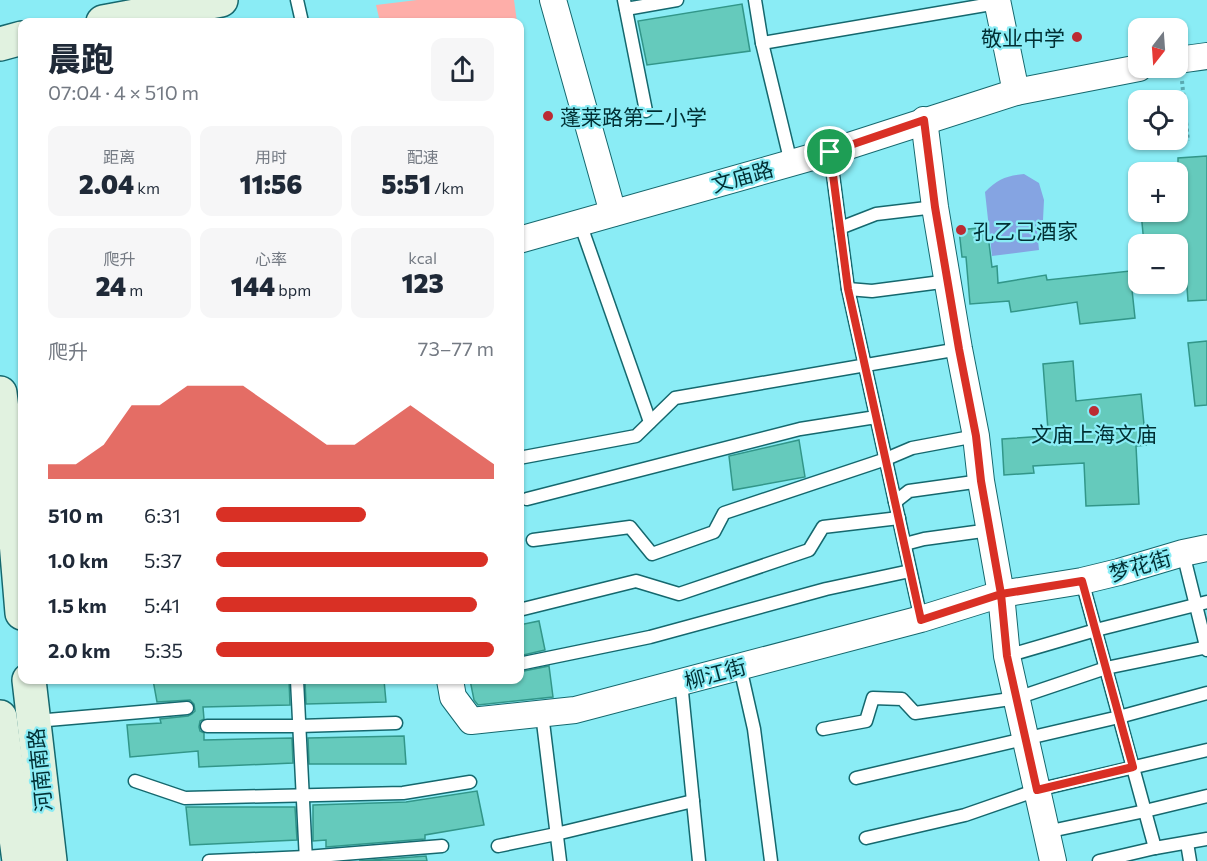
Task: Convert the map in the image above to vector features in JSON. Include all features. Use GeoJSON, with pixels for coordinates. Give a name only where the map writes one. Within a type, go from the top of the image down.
{"type":"FeatureCollection","features":[{"type":"Feature","properties":{"kind":"main road"},"geometry":{"type":"LineString","coordinates":[[124,18],[221,0]]}},
{"type":"Feature","properties":{"kind":"main road"},"geometry":{"type":"LineString","coordinates":[[0,44],[18,39]]}},
{"type":"Feature","properties":{"kind":"main road"},"geometry":{"type":"LineString","coordinates":[[0,393],[16,481],[18,520]]}},
{"type":"Feature","properties":{"kind":"main road","name":"河南南路"},"geometry":{"type":"LineString","coordinates":[[29,684],[50,861]]}},
{"type":"Feature","properties":{"kind":"main road","name":"河南南路"},"geometry":{"type":"LineString","coordinates":[[0,717],[19,861]]}},
{"type":"Feature","properties":{"kind":"street"},"geometry":{"type":"LineString","coordinates":[[553,0],[613,213]]}},
{"type":"Feature","properties":{"kind":"street"},"geometry":{"type":"LineString","coordinates":[[997,2],[1016,92]]}},
{"type":"Feature","properties":{"kind":"street"},"geometry":{"type":"LineString","coordinates":[[1188,59],[1207,56]]}},
{"type":"Feature","properties":{"kind":"street","name":"文庙路"},"geometry":{"type":"LineString","coordinates":[[524,239],[830,152],[1016,92],[1128,70]]}},
{"type":"Feature","properties":{"kind":"street"},"geometry":{"type":"LineString","coordinates":[[924,120],[935,207],[976,436],[981,481],[1001,594],[1007,656],[1053,861]]}},
{"type":"Feature","properties":{"kind":"street","name":"梦花街"},"geometry":{"type":"LineString","coordinates":[[1001,594],[1082,581],[1195,551]]}},
{"type":"Feature","properties":{"kind":"street","name":"柳江街"},"geometry":{"type":"LineString","coordinates":[[451,684],[453,697],[471,721],[575,710],[921,620],[1001,594]]}},
{"type":"Feature","properties":{"kind":"lane"},"geometry":{"type":"LineString","coordinates":[[297,0],[301,18]]}},
{"type":"Feature","properties":{"kind":"lane"},"geometry":{"type":"LineString","coordinates":[[646,111],[625,4],[677,0]]}},
{"type":"Feature","properties":{"kind":"lane"},"geometry":{"type":"LineString","coordinates":[[755,0],[762,43],[791,162]]}},
{"type":"Feature","properties":{"kind":"lane"},"geometry":{"type":"LineString","coordinates":[[762,43],[997,2]]}},
{"type":"Feature","properties":{"kind":"lane"},"geometry":{"type":"LineString","coordinates":[[830,152],[848,289],[921,620]]}},
{"type":"Feature","properties":{"kind":"lane"},"geometry":{"type":"LineString","coordinates":[[840,228],[876,214],[935,207]]}},
{"type":"Feature","properties":{"kind":"lane"},"geometry":{"type":"LineString","coordinates":[[580,223],[650,422]]}},
{"type":"Feature","properties":{"kind":"lane"},"geometry":{"type":"LineString","coordinates":[[848,289],[872,291],[949,281]]}},
{"type":"Feature","properties":{"kind":"lane"},"geometry":{"type":"LineString","coordinates":[[524,457],[636,436],[675,398],[959,349]]}},
{"type":"Feature","properties":{"kind":"lane"},"geometry":{"type":"LineString","coordinates":[[527,499],[800,429],[876,417]]}},
{"type":"Feature","properties":{"kind":"lane"},"geometry":{"type":"LineString","coordinates":[[532,540],[630,527],[652,554],[714,532],[724,513],[886,459],[912,448],[976,436]]}},
{"type":"Feature","properties":{"kind":"lane"},"geometry":{"type":"LineString","coordinates":[[895,502],[909,491],[981,481]]}},
{"type":"Feature","properties":{"kind":"lane"},"geometry":{"type":"LineString","coordinates":[[524,609],[636,581],[679,594],[809,550],[823,527],[899,518]]}},
{"type":"Feature","properties":{"kind":"lane"},"geometry":{"type":"LineString","coordinates":[[905,544],[924,539],[990,530]]}},
{"type":"Feature","properties":{"kind":"lane"},"geometry":{"type":"LineString","coordinates":[[822,729],[866,721],[873,698],[902,699],[915,713],[1017,698],[1106,668],[1207,648],[1195,551]]}},
{"type":"Feature","properties":{"kind":"lane"},"geometry":{"type":"LineString","coordinates":[[524,663],[650,637],[826,589],[910,571]]}},
{"type":"Feature","properties":{"kind":"lane"},"geometry":{"type":"LineString","coordinates":[[1082,581],[1155,848]]}},
{"type":"Feature","properties":{"kind":"lane"},"geometry":{"type":"LineString","coordinates":[[1007,656],[1202,603]]}},
{"type":"Feature","properties":{"kind":"lane"},"geometry":{"type":"LineString","coordinates":[[740,667],[754,729],[771,861]]}},
{"type":"Feature","properties":{"kind":"lane"},"geometry":{"type":"LineString","coordinates":[[681,682],[699,861]]}},
{"type":"Feature","properties":{"kind":"lane"},"geometry":{"type":"LineString","coordinates":[[297,684],[306,859]]}},
{"type":"Feature","properties":{"kind":"lane"},"geometry":{"type":"LineString","coordinates":[[856,778],[1026,740],[1207,693]]}},
{"type":"Feature","properties":{"kind":"lane"},"geometry":{"type":"LineString","coordinates":[[34,721],[187,708]]}},
{"type":"Feature","properties":{"kind":"lane"},"geometry":{"type":"LineString","coordinates":[[542,714],[560,861]]}},
{"type":"Feature","properties":{"kind":"lane"},"geometry":{"type":"LineString","coordinates":[[207,726],[396,723]]}},
{"type":"Feature","properties":{"kind":"lane"},"geometry":{"type":"LineString","coordinates":[[866,838],[965,815],[1037,790],[1207,750]]}},
{"type":"Feature","properties":{"kind":"lane"},"geometry":{"type":"LineString","coordinates":[[135,781],[185,798],[403,793],[470,782]]}},
{"type":"Feature","properties":{"kind":"lane"},"geometry":{"type":"LineString","coordinates":[[1046,832],[1207,796]]}},
{"type":"Feature","properties":{"kind":"lane"},"geometry":{"type":"LineString","coordinates":[[498,846],[693,801]]}},
{"type":"Feature","properties":{"kind":"lane"},"geometry":{"type":"LineString","coordinates":[[1099,861],[1207,839]]}},
{"type":"Feature","properties":{"kind":"lane"},"geometry":{"type":"LineString","coordinates":[[1187,843],[1190,861]]}},
{"type":"Feature","properties":{"kind":"lane"},"geometry":{"type":"LineString","coordinates":[[209,861],[306,859],[442,846]]}},
{"type":"Feature","properties":{"kind":"shaded area"},"geometry":{"type":"Polygon","coordinates":[[[417,0],[514,0],[516,18],[379,18],[376,5],[417,0]]]}},
{"type":"Feature","properties":{"kind":"water"},"geometry":{"type":"Polygon","coordinates":[[[1024,174],[1039,183],[1044,200],[1043,220],[1036,221],[1039,250],[992,256],[985,192],[1003,179],[1024,174]]]}},
{"type":"Feature","properties":{"kind":"building"},"geometry":{"type":"Polygon","coordinates":[[[742,4],[750,51],[647,65],[638,21],[742,4]]]}},
{"type":"Feature","properties":{"kind":"building"},"geometry":{"type":"Polygon","coordinates":[[[1207,156],[1207,300],[1188,301],[1188,234],[1143,234],[1142,222],[1188,222],[1188,162],[1178,162],[1178,158],[1207,156]]]}},
{"type":"Feature","properties":{"kind":"building"},"geometry":{"type":"Polygon","coordinates":[[[987,227],[992,267],[997,266],[998,283],[1046,275],[1047,280],[1128,271],[1128,294],[1132,294],[1135,318],[1080,324],[1077,302],[1011,312],[1009,301],[970,304],[966,257],[962,257],[959,230],[987,227]]]}},
{"type":"Feature","properties":{"kind":"building"},"geometry":{"type":"Polygon","coordinates":[[[1207,341],[1207,405],[1195,406],[1188,343],[1207,341]]]}},
{"type":"Feature","properties":{"kind":"building"},"geometry":{"type":"Polygon","coordinates":[[[1073,361],[1076,401],[1141,394],[1146,445],[1136,446],[1139,504],[1086,506],[1084,463],[1033,466],[1034,473],[1004,475],[1002,439],[1046,436],[1045,430],[1048,430],[1043,364],[1073,361]]]}},
{"type":"Feature","properties":{"kind":"building"},"geometry":{"type":"Polygon","coordinates":[[[799,440],[805,477],[733,490],[729,456],[799,440]]]}},
{"type":"Feature","properties":{"kind":"building"},"geometry":{"type":"Polygon","coordinates":[[[539,621],[545,650],[524,655],[524,624],[539,621]]]}},
{"type":"Feature","properties":{"kind":"building"},"geometry":{"type":"Polygon","coordinates":[[[549,666],[553,697],[478,705],[474,700],[471,684],[524,684],[524,671],[549,666]]]}},
{"type":"Feature","properties":{"kind":"building"},"geometry":{"type":"Polygon","coordinates":[[[154,684],[289,684],[290,705],[203,707],[204,719],[200,721],[199,727],[204,733],[204,740],[292,738],[293,763],[199,767],[198,751],[130,757],[127,725],[161,723],[160,719],[188,716],[195,711],[194,704],[190,700],[157,702],[154,684]]]}},
{"type":"Feature","properties":{"kind":"building"},"geometry":{"type":"Polygon","coordinates":[[[305,684],[384,684],[386,702],[306,704],[305,684]]]}},
{"type":"Feature","properties":{"kind":"building"},"geometry":{"type":"Polygon","coordinates":[[[404,736],[406,764],[309,764],[308,738],[404,736]]]}},
{"type":"Feature","properties":{"kind":"building"},"geometry":{"type":"Polygon","coordinates":[[[477,791],[484,825],[425,835],[425,839],[326,847],[326,840],[313,841],[313,805],[406,802],[477,791]]]}},
{"type":"Feature","properties":{"kind":"building"},"geometry":{"type":"Polygon","coordinates":[[[186,807],[295,807],[297,840],[190,845],[186,807]]]}},
{"type":"Feature","properties":{"kind":"building"},"geometry":{"type":"Polygon","coordinates":[[[426,856],[427,861],[359,861],[426,856]]]}},
{"type":"Feature","properties":{"kind":"place","name":"敬业中学"},"geometry":{"type":"Point","coordinates":[1077,37]}},
{"type":"Feature","properties":{"kind":"place","name":"蓬莱路第二小学"},"geometry":{"type":"Point","coordinates":[548,116]}},
{"type":"Feature","properties":{"kind":"place","name":"孔乙己酒家"},"geometry":{"type":"Point","coordinates":[961,230]}},
{"type":"Feature","properties":{"kind":"place","name":"文庙上海文庙"},"geometry":{"type":"Point","coordinates":[1094,411]}},
{"type":"Feature","properties":{"kind":"route"},"geometry":{"type":"LineString","coordinates":[[830,152],[848,289],[921,620],[1001,594],[1082,581],[1133,767],[1037,790],[1007,656],[1001,594],[981,481],[976,436],[935,207],[924,120],[830,152]]}}]}
